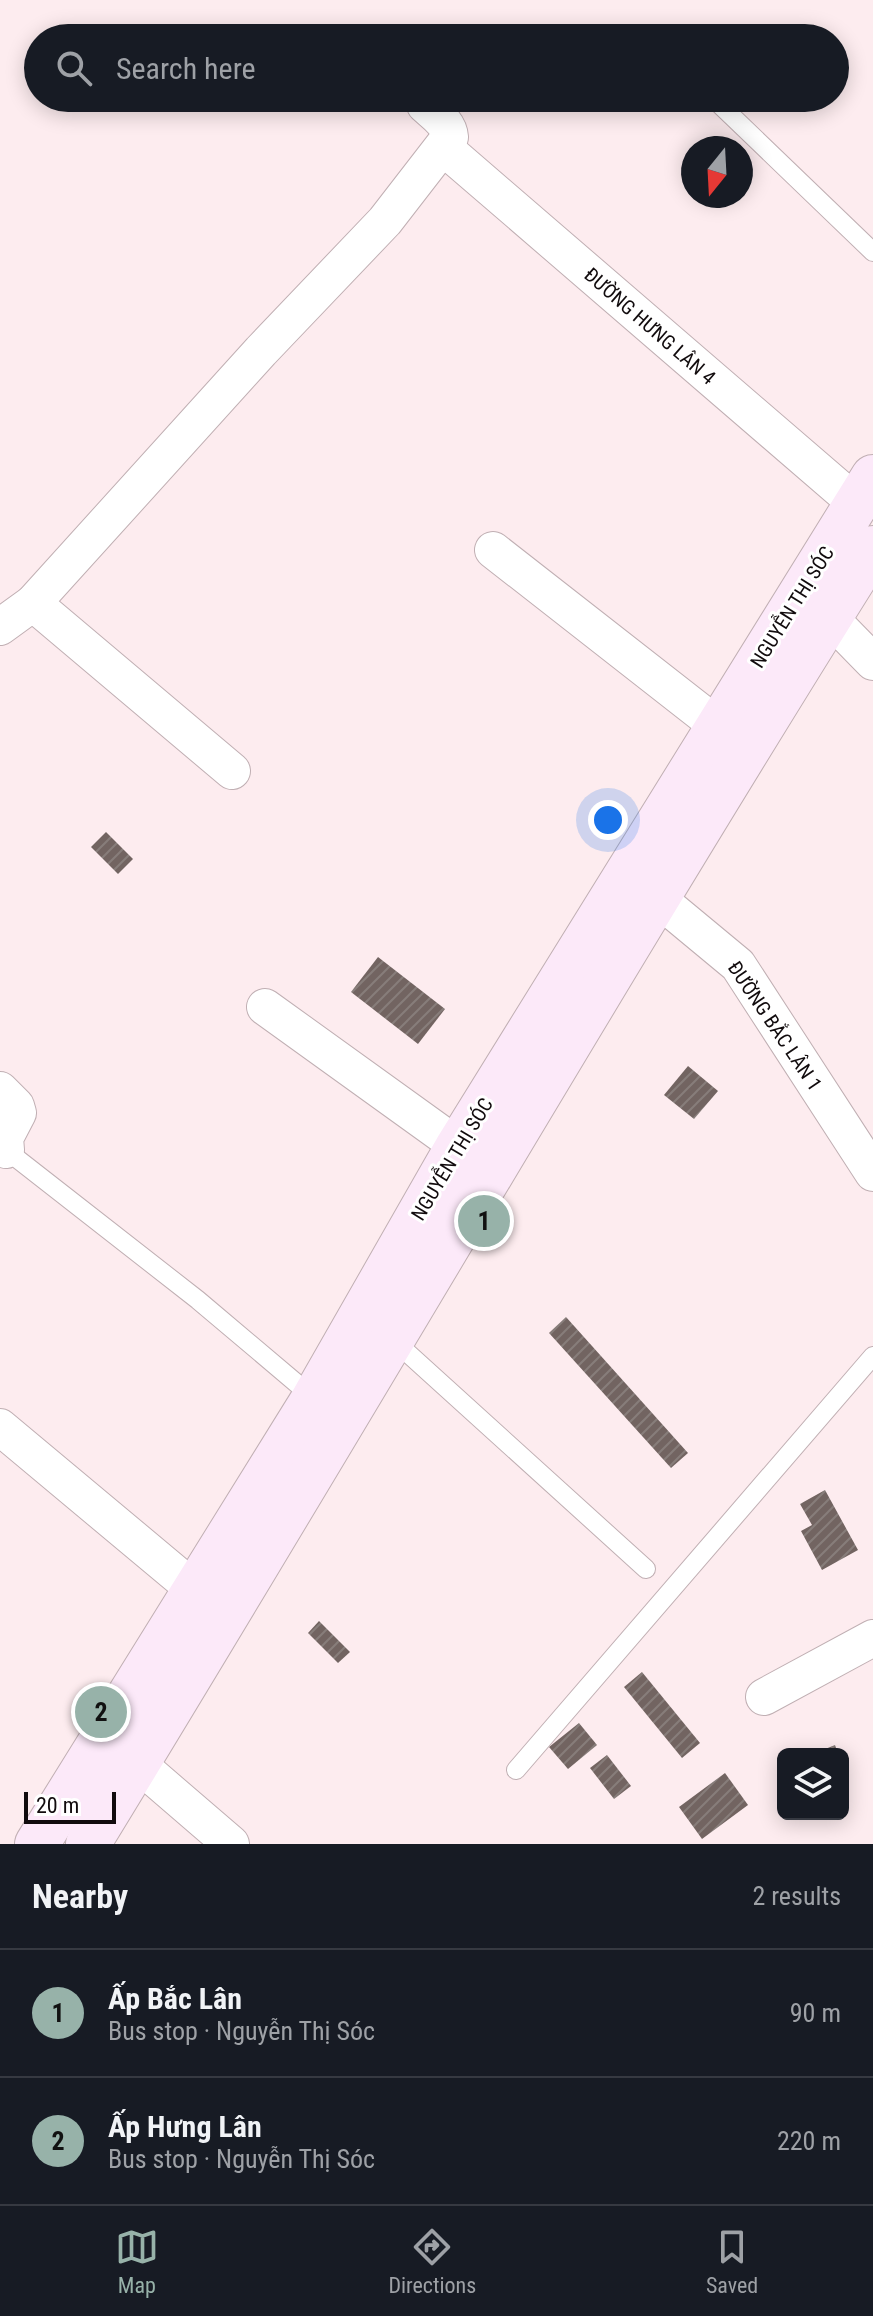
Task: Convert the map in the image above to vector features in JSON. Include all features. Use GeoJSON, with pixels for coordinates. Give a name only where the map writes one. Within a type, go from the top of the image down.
{"type":"FeatureCollection","features":[{"type":"Feature","properties":{"kind":"main road","name":"NGUYỄN THỊ SÓC"},"geometry":{"type":"LineString","coordinates":[[377,1329],[458,1146],[865,491]]}},
{"type":"Feature","properties":{"kind":"main road","name":"NGUYỄN THỊ SÓC"},"geometry":{"type":"LineString","coordinates":[[88,1844],[137,1763],[329,1410],[377,1329],[656,897],[873,548]]}},
{"type":"Feature","properties":{"kind":"main road","name":"NGUYỄN THỊ SÓC"},"geometry":{"type":"LineString","coordinates":[[37,1844],[195,1590],[329,1410]]}},
{"type":"Feature","properties":{"kind":"street"},"geometry":{"type":"LineString","coordinates":[[0,627],[33,603],[261,351],[385,221],[450,137],[449,130],[432,112]]}},
{"type":"Feature","properties":{"kind":"street","name":"ĐƯỜNG HƯNG LÂN 4"},"geometry":{"type":"LineString","coordinates":[[443,147],[865,491]]}},
{"type":"Feature","properties":{"kind":"street"},"geometry":{"type":"LineString","coordinates":[[493,550],[718,726]]}},
{"type":"Feature","properties":{"kind":"street"},"geometry":{"type":"LineString","coordinates":[[33,603],[232,771]]}},
{"type":"Feature","properties":{"kind":"street"},"geometry":{"type":"LineString","coordinates":[[830,618],[873,662]]}},
{"type":"Feature","properties":{"kind":"street","name":"ĐƯỜNG BẮC LÂN 1"},"geometry":{"type":"LineString","coordinates":[[656,897],[738,965],[873,1173]]}},
{"type":"Feature","properties":{"kind":"street"},"geometry":{"type":"LineString","coordinates":[[265,1007],[458,1146]]}},
{"type":"Feature","properties":{"kind":"street"},"geometry":{"type":"LineString","coordinates":[[0,1090],[16,1106],[18,1113],[5,1138],[3,1153]]}},
{"type":"Feature","properties":{"kind":"street"},"geometry":{"type":"LineString","coordinates":[[0,1427],[195,1590]]}},
{"type":"Feature","properties":{"kind":"street"},"geometry":{"type":"LineString","coordinates":[[764,1697],[873,1638]]}},
{"type":"Feature","properties":{"kind":"street"},"geometry":{"type":"LineString","coordinates":[[137,1763],[231,1844]]}},
{"type":"Feature","properties":{"kind":"lane"},"geometry":{"type":"LineString","coordinates":[[728,112],[873,252]]}},
{"type":"Feature","properties":{"kind":"lane"},"geometry":{"type":"LineString","coordinates":[[3,1153],[198,1300],[329,1410]]}},
{"type":"Feature","properties":{"kind":"lane"},"geometry":{"type":"LineString","coordinates":[[377,1329],[646,1569]]}},
{"type":"Feature","properties":{"kind":"lane"},"geometry":{"type":"LineString","coordinates":[[516,1770],[873,1356]]}},
{"type":"Feature","properties":{"kind":"building"},"geometry":{"type":"Polygon","coordinates":[[[106,832],[133,859],[118,874],[91,847],[106,832]]]}},
{"type":"Feature","properties":{"kind":"building"},"geometry":{"type":"Polygon","coordinates":[[[378,957],[445,1009],[418,1044],[351,992],[378,957]]]}},
{"type":"Feature","properties":{"kind":"building"},"geometry":{"type":"Polygon","coordinates":[[[688,1066],[718,1091],[694,1119],[664,1095],[688,1066]]]}},
{"type":"Feature","properties":{"kind":"building"},"geometry":{"type":"Polygon","coordinates":[[[566,1317],[688,1453],[671,1468],[549,1333],[566,1317]]]}},
{"type":"Feature","properties":{"kind":"building"},"geometry":{"type":"Polygon","coordinates":[[[825,1490],[858,1550],[822,1570],[801,1531],[812,1525],[800,1504],[825,1490]]]}},
{"type":"Feature","properties":{"kind":"building"},"geometry":{"type":"Polygon","coordinates":[[[319,1621],[350,1652],[338,1663],[308,1633],[319,1621]]]}},
{"type":"Feature","properties":{"kind":"building"},"geometry":{"type":"Polygon","coordinates":[[[642,1672],[700,1743],[682,1758],[624,1687],[642,1672]]]}},
{"type":"Feature","properties":{"kind":"building"},"geometry":{"type":"Polygon","coordinates":[[[579,1723],[597,1745],[568,1769],[549,1747],[579,1723]]]}},
{"type":"Feature","properties":{"kind":"building"},"geometry":{"type":"Polygon","coordinates":[[[607,1755],[631,1786],[614,1799],[590,1768],[607,1755]]]}},
{"type":"Feature","properties":{"kind":"building"},"geometry":{"type":"Polygon","coordinates":[[[725,1773],[748,1805],[702,1839],[679,1807],[725,1773]]]}},
{"type":"Feature","properties":{"kind":"place","name":"Ấp Bắc Lân"},"geometry":{"type":"Point","coordinates":[484,1221]}},
{"type":"Feature","properties":{"kind":"place","name":"Ấp Hưng Lân"},"geometry":{"type":"Point","coordinates":[101,1712]}}]}
